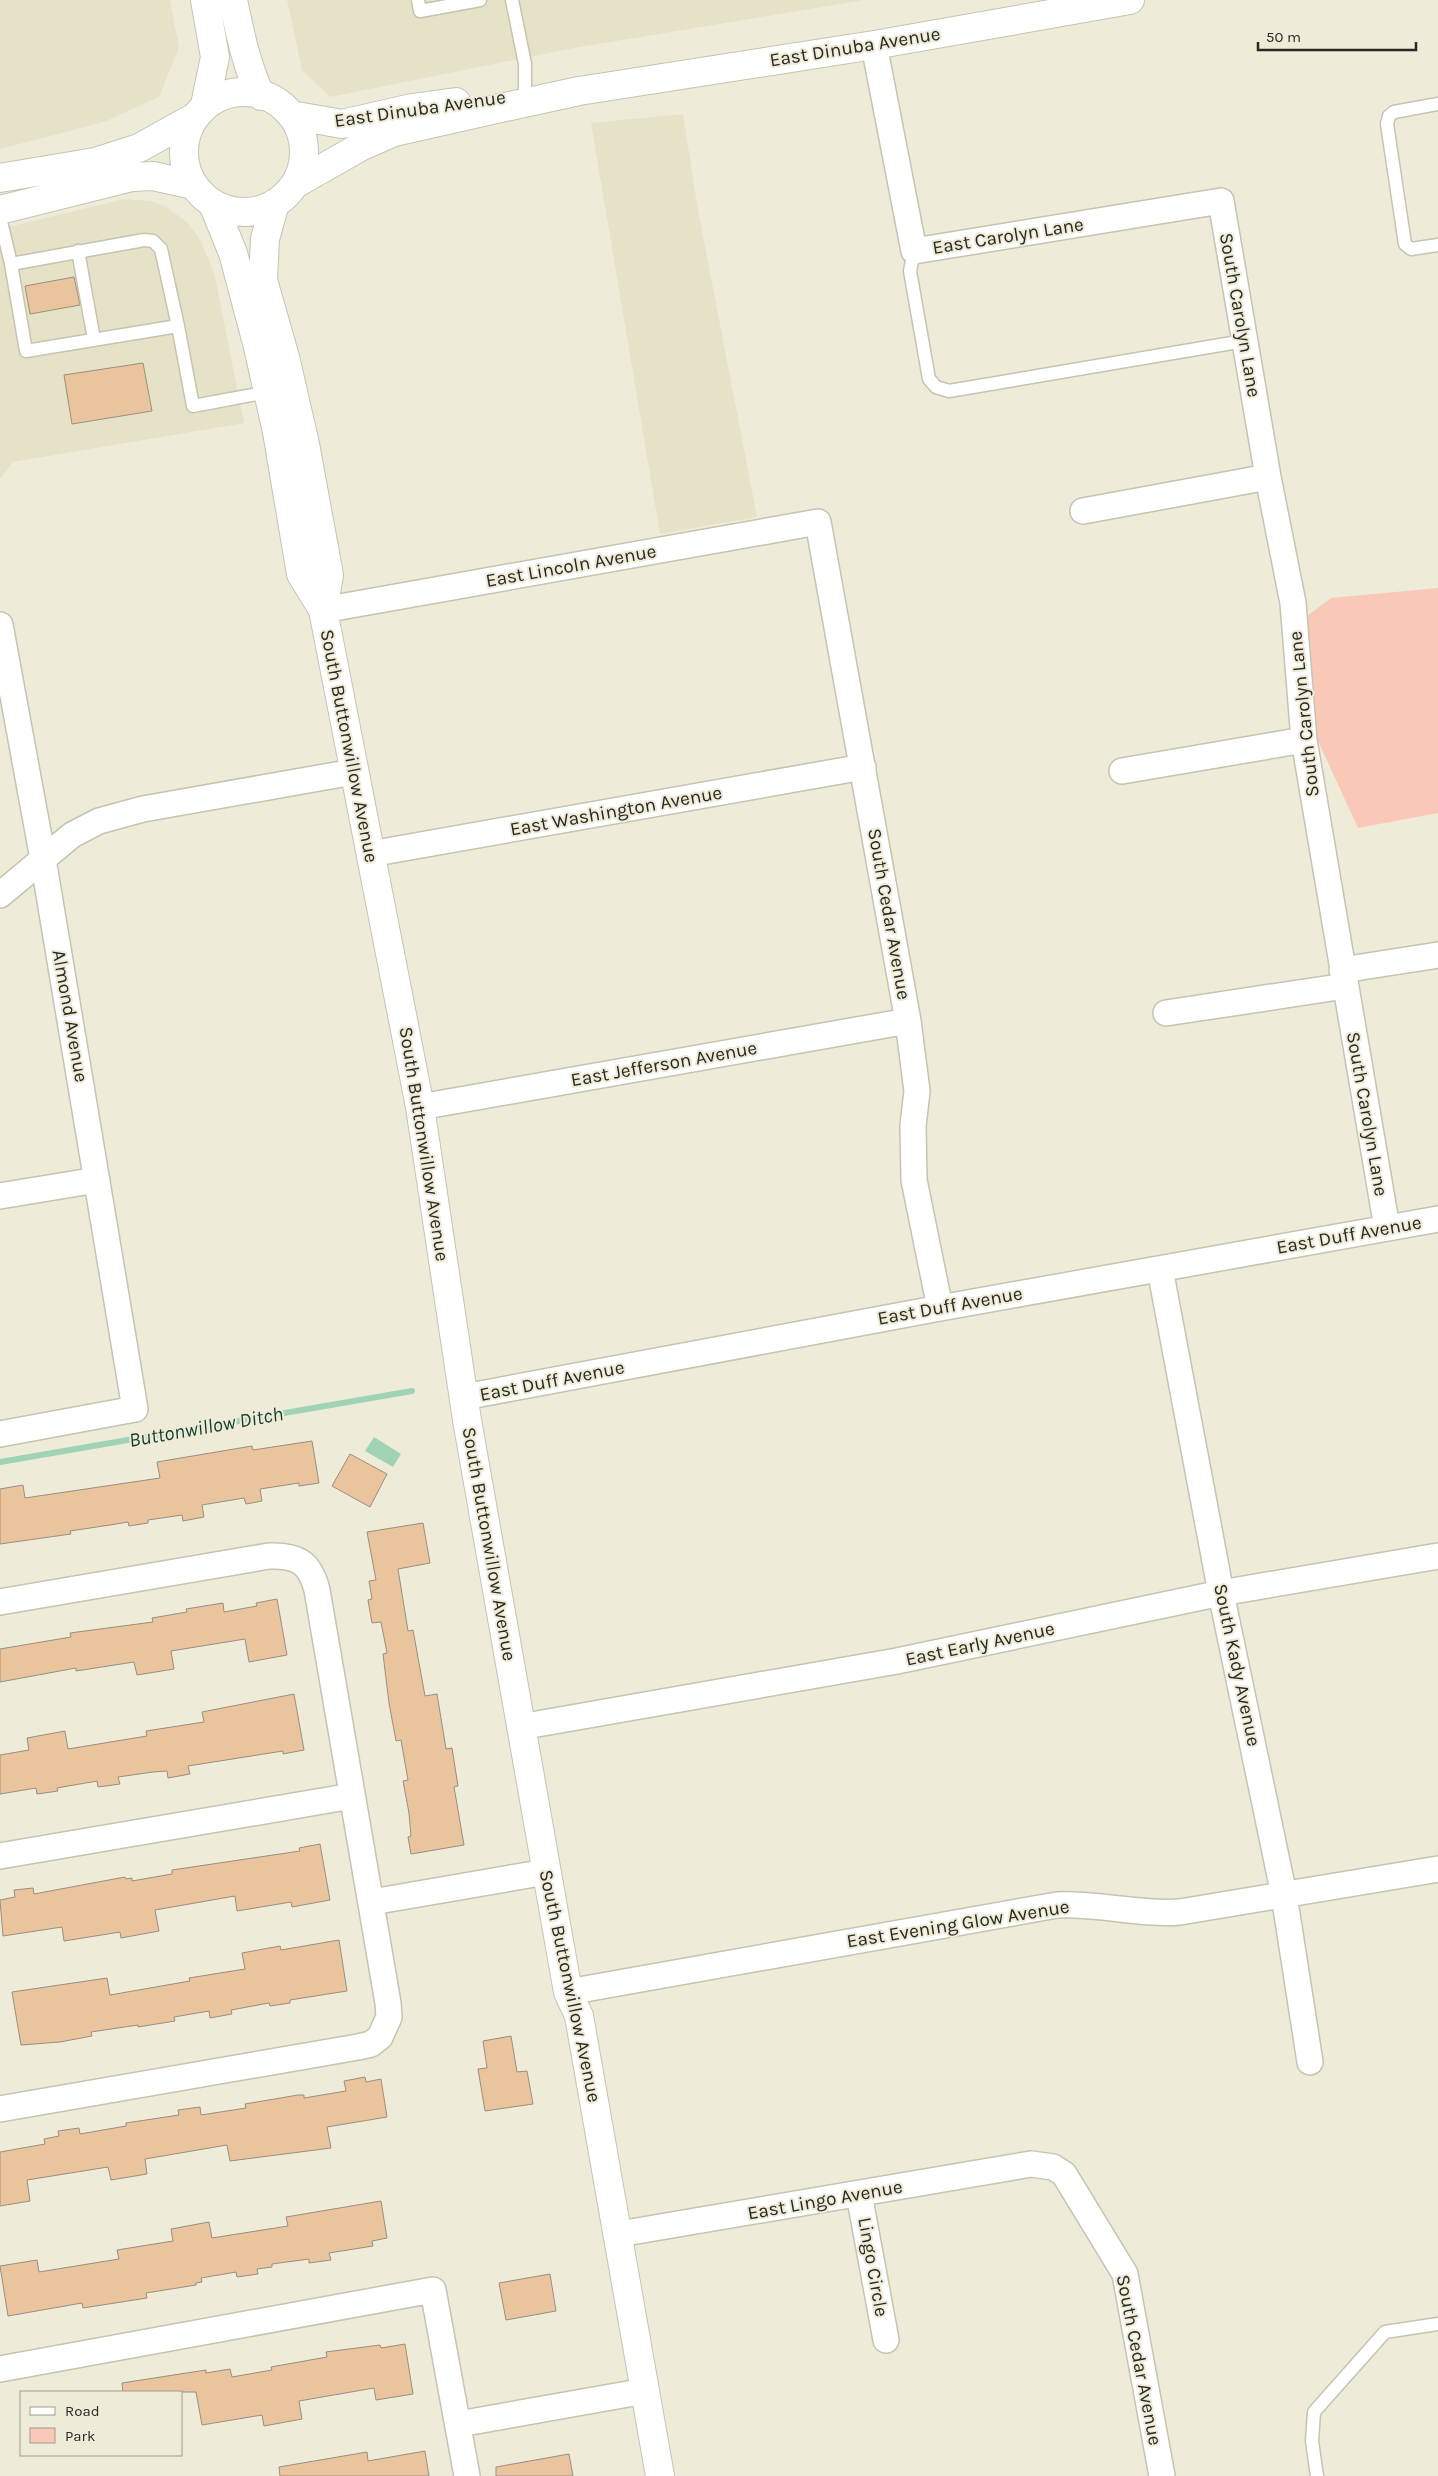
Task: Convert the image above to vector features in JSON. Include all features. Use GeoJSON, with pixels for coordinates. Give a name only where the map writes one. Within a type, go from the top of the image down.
{"type":"FeatureCollection","features":[{"type":"Feature","properties":{"kind":"street"},"geometry":{"type":"LineString","coordinates":[[203,195],[184,166],[184,140],[199,111],[215,57],[205,0]]}},
{"type":"Feature","properties":{"kind":"street"},"geometry":{"type":"LineString","coordinates":[[234,0],[241,41],[252,76],[262,96]]}},
{"type":"Feature","properties":{"kind":"street","name":"East Dinuba Avenue"},"geometry":{"type":"LineString","coordinates":[[295,184],[360,147],[394,132],[580,91],[874,44],[1130,0]]}},
{"type":"Feature","properties":{"kind":"street","name":"East Carolyn Lane"},"geometry":{"type":"LineString","coordinates":[[874,44],[914,251],[1221,200]]}},
{"type":"Feature","properties":{"kind":"street","name":"East Dinuba Avenue"},"geometry":{"type":"LineString","coordinates":[[291,115],[342,124],[412,108],[525,95],[580,91]]}},
{"type":"Feature","properties":{"kind":"street"},"geometry":{"type":"LineString","coordinates":[[0,178],[95,162],[138,148],[224,94],[238,92],[253,92],[280,103],[297,123],[304,148],[301,171],[295,184],[275,203],[249,212],[224,209],[203,195],[152,176],[132,176],[0,210]]}},
{"type":"Feature","properties":{"kind":"street","name":"South Buttonwillow Avenue"},"geometry":{"type":"LineString","coordinates":[[203,195],[233,253],[268,392],[301,574],[323,610]]}},
{"type":"Feature","properties":{"kind":"street","name":"South Carolyn Lane"},"geometry":{"type":"LineString","coordinates":[[1221,200],[1268,477],[1293,603],[1304,740],[1387,1228]]}},
{"type":"Feature","properties":{"kind":"street","name":"South Buttonwillow Avenue"},"geometry":{"type":"LineString","coordinates":[[275,203],[265,240],[263,280],[285,357],[310,472],[329,575],[323,610],[353,772],[420,1106],[464,1398],[520,1726],[568,1992],[579,2016],[619,2234],[660,2476]]}},
{"type":"Feature","properties":{"kind":"street"},"geometry":{"type":"LineString","coordinates":[[1083,511],[1268,477]]}},
{"type":"Feature","properties":{"kind":"street","name":"East Lincoln Avenue"},"geometry":{"type":"LineString","coordinates":[[323,610],[818,522]]}},
{"type":"Feature","properties":{"kind":"street","name":"South Cedar Avenue"},"geometry":{"type":"LineString","coordinates":[[818,522],[908,1021],[917,1090],[912,1126],[914,1180],[940,1308]]}},
{"type":"Feature","properties":{"kind":"street","name":"Almond Avenue"},"geometry":{"type":"LineString","coordinates":[[0,625],[9,727],[43,859],[135,1409],[0,1434]]}},
{"type":"Feature","properties":{"kind":"street"},"geometry":{"type":"LineString","coordinates":[[1122,770],[1304,740]]}},
{"type":"Feature","properties":{"kind":"street","name":"East Washington Avenue"},"geometry":{"type":"LineString","coordinates":[[370,854],[863,767]]}},
{"type":"Feature","properties":{"kind":"street"},"geometry":{"type":"LineString","coordinates":[[0,895],[72,835],[99,821],[125,814],[353,772]]}},
{"type":"Feature","properties":{"kind":"street"},"geometry":{"type":"LineString","coordinates":[[1166,1013],[1344,978],[1438,955]]}},
{"type":"Feature","properties":{"kind":"street","name":"East Jefferson Avenue"},"geometry":{"type":"LineString","coordinates":[[420,1106],[908,1021]]}},
{"type":"Feature","properties":{"kind":"street"},"geometry":{"type":"LineString","coordinates":[[0,1196],[97,1180]]}},
{"type":"Feature","properties":{"kind":"street","name":"East Duff Avenue"},"geometry":{"type":"LineString","coordinates":[[464,1398],[940,1308],[1438,1219]]}},
{"type":"Feature","properties":{"kind":"street","name":"South Kady Avenue"},"geometry":{"type":"LineString","coordinates":[[1160,1269],[1221,1593],[1284,1895],[1310,2062]]}},
{"type":"Feature","properties":{"kind":"street"},"geometry":{"type":"LineString","coordinates":[[0,1602],[269,1556],[295,1559],[306,1565],[315,1583],[372,1902],[389,2018],[380,2037],[371,2044],[0,2109]]}},
{"type":"Feature","properties":{"kind":"street","name":"East Early Avenue"},"geometry":{"type":"LineString","coordinates":[[520,1726],[897,1661],[1221,1593],[1438,1556]]}},
{"type":"Feature","properties":{"kind":"street"},"geometry":{"type":"LineString","coordinates":[[0,1856],[352,1796]]}},
{"type":"Feature","properties":{"kind":"street","name":"East Evening Glow Avenue"},"geometry":{"type":"LineString","coordinates":[[568,1992],[1058,1904],[1106,1906],[1141,1913],[1160,1914],[1438,1869]]}},
{"type":"Feature","properties":{"kind":"street"},"geometry":{"type":"LineString","coordinates":[[372,1902],[546,1872]]}},
{"type":"Feature","properties":{"kind":"street","name":"South Cedar Avenue"},"geometry":{"type":"LineString","coordinates":[[1031,2164],[1053,2167],[1064,2174],[1125,2274],[1162,2476]]}},
{"type":"Feature","properties":{"kind":"street","name":"East Lingo Avenue"},"geometry":{"type":"LineString","coordinates":[[619,2234],[1031,2164]]}},
{"type":"Feature","properties":{"kind":"street","name":"Lingo Circle"},"geometry":{"type":"LineString","coordinates":[[859,2194],[886,2340]]}},
{"type":"Feature","properties":{"kind":"street"},"geometry":{"type":"LineString","coordinates":[[0,2369],[433,2290],[459,2424],[466,2476]]}},
{"type":"Feature","properties":{"kind":"street"},"geometry":{"type":"LineString","coordinates":[[459,2424],[645,2391]]}},
{"type":"Feature","properties":{"kind":"lane"},"geometry":{"type":"LineString","coordinates":[[418,0],[420,11],[480,0]]}},
{"type":"Feature","properties":{"kind":"lane"},"geometry":{"type":"LineString","coordinates":[[512,0],[525,64],[525,95]]}},
{"type":"Feature","properties":{"kind":"lane"},"geometry":{"type":"LineString","coordinates":[[1438,104],[1394,112],[1388,116],[1386,124],[1405,244],[1411,248],[1438,245]]}},
{"type":"Feature","properties":{"kind":"lane"},"geometry":{"type":"LineString","coordinates":[[0,217],[11,264],[26,351],[178,326]]}},
{"type":"Feature","properties":{"kind":"lane"},"geometry":{"type":"LineString","coordinates":[[11,264],[144,240],[153,241],[162,249],[193,406],[268,392]]}},
{"type":"Feature","properties":{"kind":"lane"},"geometry":{"type":"LineString","coordinates":[[914,251],[910,271],[929,379],[936,387],[948,391],[1244,341]]}},
{"type":"Feature","properties":{"kind":"lane"},"geometry":{"type":"LineString","coordinates":[[78,252],[94,339]]}},
{"type":"Feature","properties":{"kind":"lane"},"geometry":{"type":"LineString","coordinates":[[1317,2476],[1312,2441],[1314,2412],[1385,2332],[1438,2324]]}},
{"type":"Feature","properties":{"kind":"shaded area"},"geometry":{"type":"Polygon","coordinates":[[[0,0],[170,0],[179,48],[159,97],[104,122],[0,149],[0,0]]]}},
{"type":"Feature","properties":{"kind":"shaded area"},"geometry":{"type":"Polygon","coordinates":[[[287,0],[864,0],[574,48],[330,97],[302,70],[287,0]]]}},
{"type":"Feature","properties":{"kind":"shaded area"},"geometry":{"type":"Polygon","coordinates":[[[683,114],[698,210],[757,517],[660,534],[591,123],[683,114]]]}},
{"type":"Feature","properties":{"kind":"shaded area"},"geometry":{"type":"Polygon","coordinates":[[[124,199],[151,201],[166,207],[187,222],[199,238],[214,272],[244,423],[13,462],[0,479],[0,229],[124,199]]]}},
{"type":"Feature","properties":{"kind":"shaded area"},"geometry":{"type":"Polygon","coordinates":[[[374,1437],[401,1454],[393,1467],[365,1451],[374,1437]]]}},
{"type":"Feature","properties":{"kind":"green space"},"geometry":{"type":"Polygon","coordinates":[[[1438,588],[1438,813],[1358,828],[1296,693],[1298,623],[1331,598],[1438,588]]]}},
{"type":"Feature","properties":{"kind":"building"},"geometry":{"type":"Polygon","coordinates":[[[74,277],[80,305],[30,314],[25,286],[74,277]]]}},
{"type":"Feature","properties":{"kind":"building"},"geometry":{"type":"Polygon","coordinates":[[[143,363],[152,411],[72,424],[64,375],[143,363]]]}},
{"type":"Feature","properties":{"kind":"building"},"geometry":{"type":"Polygon","coordinates":[[[312,1441],[319,1483],[299,1486],[299,1483],[260,1489],[262,1501],[246,1504],[244,1498],[202,1505],[204,1517],[183,1521],[182,1515],[148,1520],[148,1523],[129,1526],[128,1522],[70,1531],[71,1534],[0,1544],[0,1489],[23,1485],[25,1498],[160,1478],[157,1462],[252,1446],[253,1450],[312,1441]]]}},
{"type":"Feature","properties":{"kind":"building"},"geometry":{"type":"Polygon","coordinates":[[[350,1454],[387,1474],[370,1507],[332,1486],[350,1454]]]}},
{"type":"Feature","properties":{"kind":"building"},"geometry":{"type":"Polygon","coordinates":[[[423,1523],[430,1563],[398,1569],[408,1631],[413,1630],[425,1696],[437,1694],[446,1749],[452,1748],[458,1786],[454,1787],[464,1845],[411,1854],[408,1837],[411,1836],[409,1813],[403,1781],[408,1780],[401,1740],[396,1741],[389,1703],[383,1654],[387,1653],[381,1622],[372,1623],[368,1600],[372,1599],[369,1581],[376,1580],[367,1532],[423,1523]]]}},
{"type":"Feature","properties":{"kind":"building"},"geometry":{"type":"Polygon","coordinates":[[[277,1599],[287,1655],[249,1662],[245,1639],[171,1651],[174,1669],[137,1675],[134,1662],[76,1671],[76,1668],[0,1682],[0,1649],[71,1637],[70,1633],[153,1622],[152,1618],[187,1612],[186,1609],[223,1603],[224,1612],[257,1606],[256,1603],[277,1599]]]}},
{"type":"Feature","properties":{"kind":"building"},"geometry":{"type":"Polygon","coordinates":[[[294,1694],[304,1750],[283,1754],[283,1751],[188,1766],[190,1774],[168,1778],[167,1771],[153,1772],[118,1777],[120,1784],[98,1787],[97,1781],[57,1788],[58,1791],[37,1794],[36,1788],[0,1794],[0,1755],[29,1750],[27,1738],[65,1731],[68,1749],[147,1736],[146,1731],[204,1722],[202,1712],[294,1694]]]}},
{"type":"Feature","properties":{"kind":"building"},"geometry":{"type":"Polygon","coordinates":[[[320,1844],[330,1900],[292,1907],[291,1902],[237,1911],[235,1896],[155,1910],[159,1931],[121,1938],[120,1932],[64,1941],[62,1927],[3,1936],[0,1900],[15,1897],[14,1890],[33,1888],[34,1894],[125,1877],[126,1879],[132,1878],[132,1881],[172,1874],[172,1870],[300,1851],[299,1848],[320,1844]]]}},
{"type":"Feature","properties":{"kind":"building"},"geometry":{"type":"Polygon","coordinates":[[[339,1940],[347,1991],[290,2000],[290,2003],[270,2006],[269,2003],[231,2010],[232,2014],[210,2018],[209,2011],[174,2017],[175,2021],[91,2032],[92,2036],[60,2042],[21,2045],[12,1992],[107,1978],[110,1995],[190,1981],[189,1978],[245,1969],[242,1953],[280,1946],[281,1950],[339,1940]]]}},
{"type":"Feature","properties":{"kind":"building"},"geometry":{"type":"Polygon","coordinates":[[[511,2036],[517,2072],[527,2071],[533,2104],[485,2111],[478,2069],[487,2068],[483,2041],[511,2036]]]}},
{"type":"Feature","properties":{"kind":"building"},"geometry":{"type":"Polygon","coordinates":[[[365,2077],[366,2082],[381,2079],[387,2117],[327,2127],[331,2148],[230,2161],[227,2145],[145,2159],[147,2174],[111,2180],[108,2167],[27,2180],[30,2201],[0,2206],[0,2152],[45,2144],[44,2139],[59,2136],[58,2131],[79,2128],[80,2134],[126,2126],[126,2123],[179,2115],[178,2110],[200,2107],[201,2115],[246,2108],[245,2104],[298,2095],[304,2095],[304,2098],[346,2091],[344,2081],[365,2077]]]}},
{"type":"Feature","properties":{"kind":"building"},"geometry":{"type":"Polygon","coordinates":[[[381,2201],[387,2238],[372,2241],[373,2246],[329,2253],[331,2260],[309,2263],[309,2259],[272,2264],[272,2267],[257,2269],[258,2274],[237,2277],[236,2272],[201,2278],[202,2282],[196,2283],[196,2285],[146,2293],[147,2298],[83,2308],[82,2303],[8,2316],[0,2266],[37,2260],[39,2272],[119,2259],[117,2250],[173,2241],[171,2229],[209,2222],[212,2238],[288,2226],[286,2217],[381,2201]]]}},
{"type":"Feature","properties":{"kind":"building"},"geometry":{"type":"Polygon","coordinates":[[[550,2274],[556,2311],[506,2320],[499,2283],[550,2274]]]}},
{"type":"Feature","properties":{"kind":"building"},"geometry":{"type":"Polygon","coordinates":[[[405,2344],[413,2394],[376,2400],[374,2388],[299,2401],[302,2419],[264,2426],[262,2415],[202,2425],[196,2392],[123,2391],[122,2383],[206,2370],[206,2373],[230,2369],[232,2377],[272,2370],[271,2367],[327,2357],[326,2352],[380,2345],[381,2348],[405,2344]]]}},
{"type":"Feature","properties":{"kind":"building"},"geometry":{"type":"Polygon","coordinates":[[[425,2451],[429,2476],[280,2476],[279,2467],[367,2452],[368,2461],[425,2451]]]}},
{"type":"Feature","properties":{"kind":"building"},"geometry":{"type":"Polygon","coordinates":[[[569,2454],[573,2476],[496,2476],[496,2467],[569,2454]]]}},
{"type":"Feature","properties":{"kind":"waterway","name":"Buttonwillow Ditch"},"geometry":{"type":"LineString","coordinates":[[0,1462],[412,1391]]}}]}
